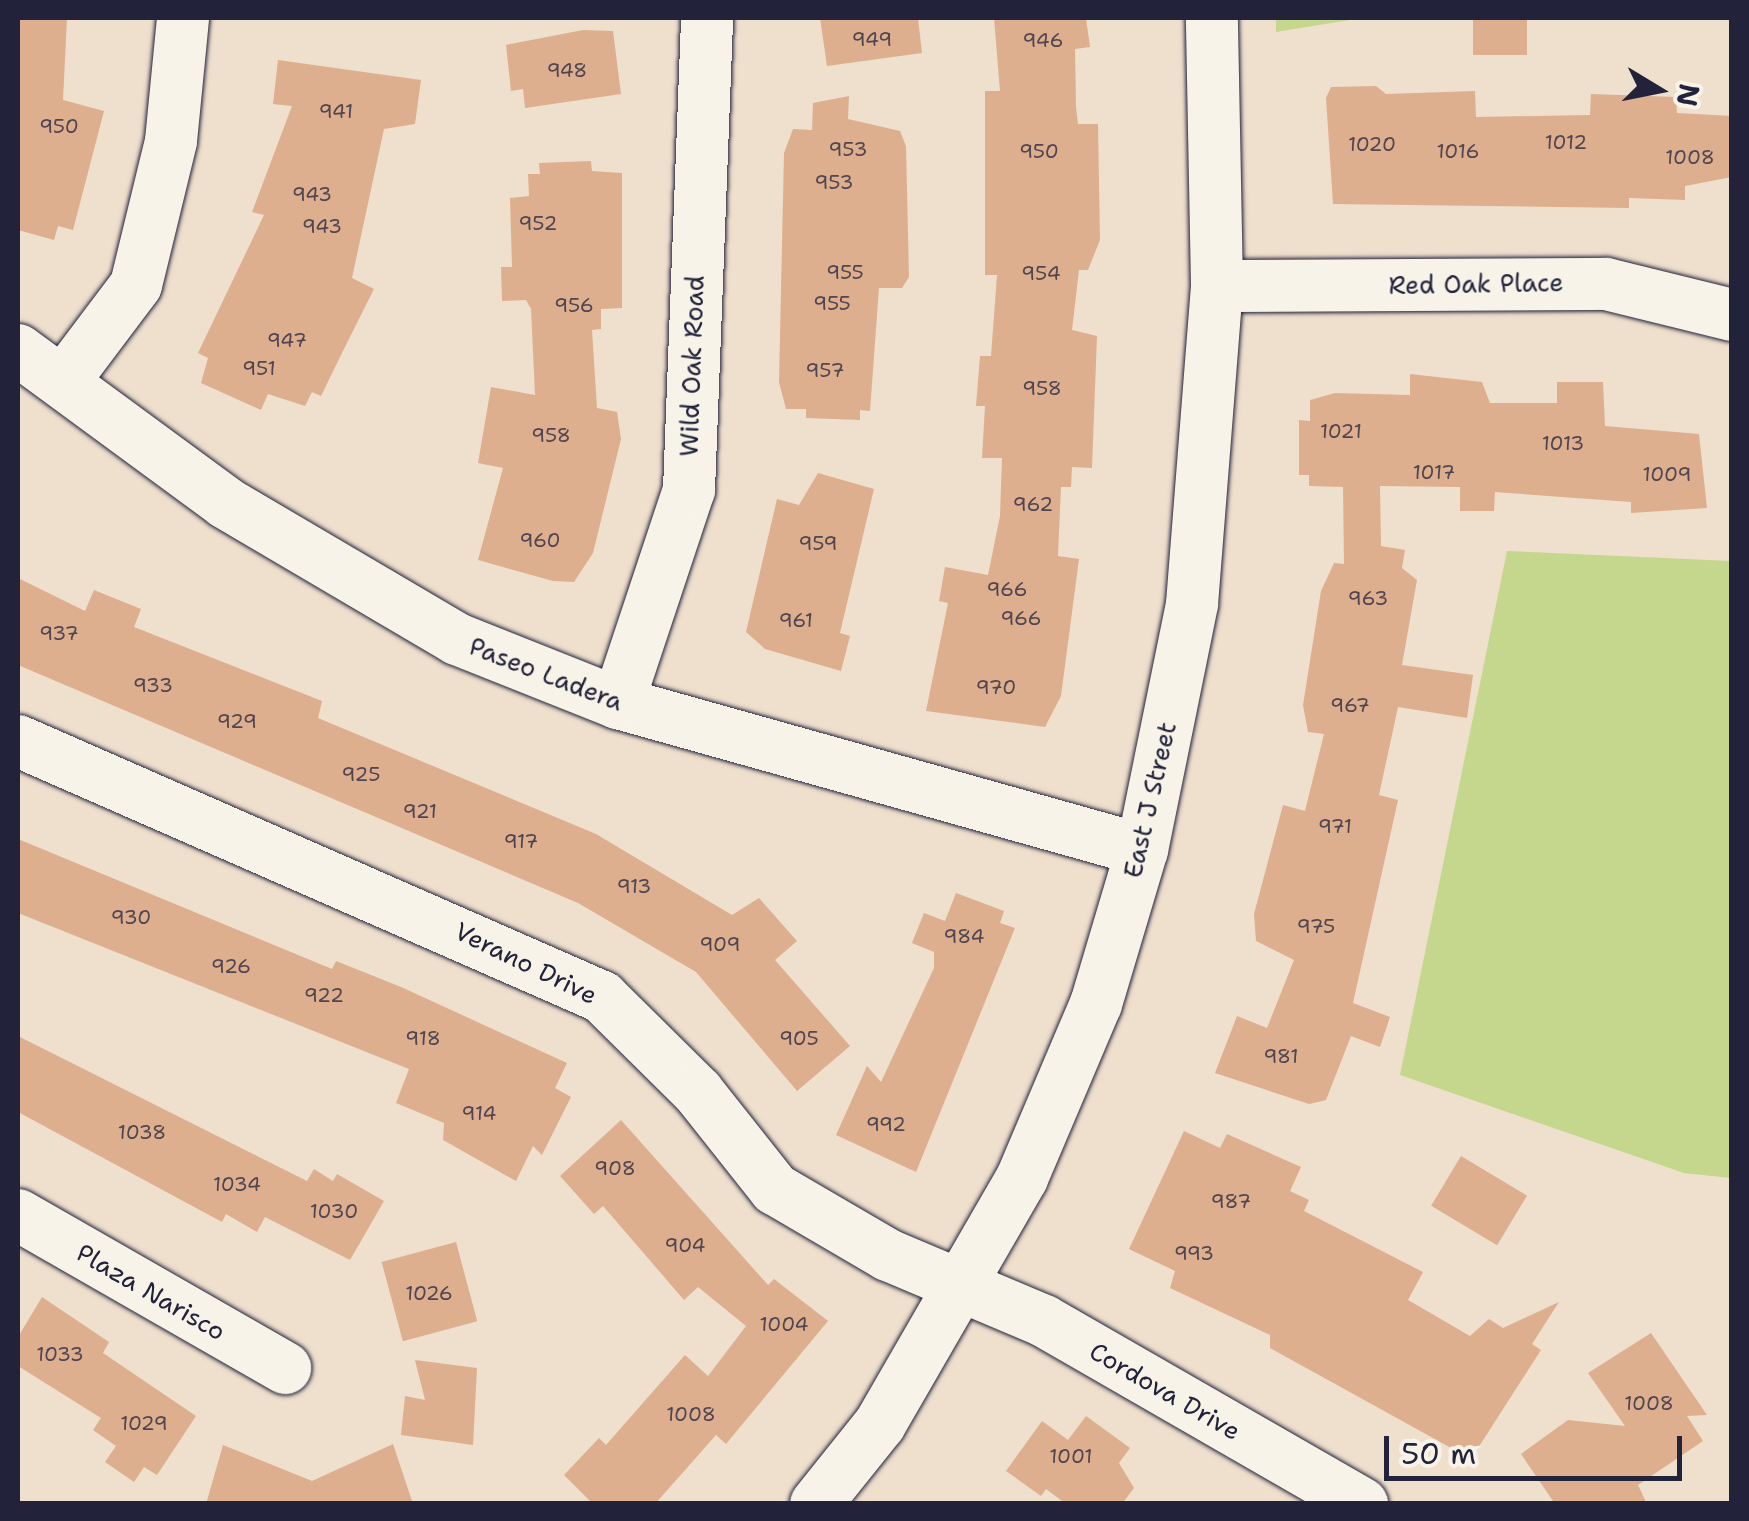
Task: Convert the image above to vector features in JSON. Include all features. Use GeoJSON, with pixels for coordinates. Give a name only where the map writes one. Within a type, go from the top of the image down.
{"type":"FeatureCollection","features":[{"type":"Feature","properties":{"kind":"street"},"geometry":{"type":"LineString","coordinates":[[63,382],[136,285],[172,141],[183,18]]}},
{"type":"Feature","properties":{"kind":"street","name":"Wild Oak Road"},"geometry":{"type":"LineString","coordinates":[[618,703],[689,490],[707,18]]}},
{"type":"Feature","properties":{"kind":"street","name":"East J Street"},"geometry":{"type":"LineString","coordinates":[[816,1504],[880,1424],[965,1286],[1061,1100],[1142,850],[1192,604],[1217,286],[1212,18]]}},
{"type":"Feature","properties":{"kind":"street","name":"Red Oak Place"},"geometry":{"type":"LineString","coordinates":[[1217,286],[1606,284],[1732,315]]}},
{"type":"Feature","properties":{"kind":"street","name":"Paseo Ladera"},"geometry":{"type":"LineString","coordinates":[[18,350],[226,503],[456,640],[618,703],[1142,850]]}},
{"type":"Feature","properties":{"kind":"street","name":"Verano Drive"},"geometry":{"type":"LineString","coordinates":[[18,741],[602,996],[698,1092],[776,1189],[888,1255],[965,1286]]}},
{"type":"Feature","properties":{"kind":"street","name":"Plaza Narisco"},"geometry":{"type":"LineString","coordinates":[[18,1215],[285,1368]]}},
{"type":"Feature","properties":{"kind":"street","name":"Cordova Drive"},"geometry":{"type":"LineString","coordinates":[[965,1286],[1362,1504]]}},
{"type":"Feature","properties":{"kind":"green space"},"geometry":{"type":"Polygon","coordinates":[[[1276,18],[1362,18],[1276,32],[1276,18]]]}},
{"type":"Feature","properties":{"kind":"green space"},"geometry":{"type":"Polygon","coordinates":[[[1507,551],[1731,561],[1731,1178],[1684,1173],[1400,1075],[1507,551]]]}},
{"type":"Feature","properties":{"kind":"building"},"geometry":{"type":"Polygon","coordinates":[[[18,18],[67,18],[63,100],[104,111],[73,230],[58,226],[54,240],[18,230],[18,18]]]}},
{"type":"Feature","properties":{"kind":"building"},"geometry":{"type":"Polygon","coordinates":[[[820,18],[918,18],[922,53],[827,66],[820,18]]]}},
{"type":"Feature","properties":{"kind":"building"},"geometry":{"type":"Polygon","coordinates":[[[994,18],[1086,18],[1090,47],[1075,49],[1076,107],[1078,124],[1098,124],[1100,240],[1088,270],[1079,270],[1072,330],[1097,336],[1092,468],[1072,467],[1071,487],[1061,487],[1058,556],[1079,559],[1061,696],[1045,727],[926,711],[948,603],[939,601],[945,567],[988,575],[1000,516],[1002,458],[982,458],[985,406],[976,406],[980,356],[991,356],[997,275],[985,275],[985,91],[1000,91],[994,18]]]}},
{"type":"Feature","properties":{"kind":"building"},"geometry":{"type":"Polygon","coordinates":[[[1473,18],[1527,18],[1527,55],[1473,55],[1473,18]]]}},
{"type":"Feature","properties":{"kind":"building"},"geometry":{"type":"Polygon","coordinates":[[[583,30],[613,31],[621,94],[525,108],[523,89],[511,91],[506,45],[583,30]]]}},
{"type":"Feature","properties":{"kind":"building"},"geometry":{"type":"Polygon","coordinates":[[[278,60],[421,80],[415,124],[384,129],[352,278],[374,289],[321,396],[312,392],[305,406],[268,394],[261,410],[201,383],[208,358],[198,353],[264,215],[252,212],[292,106],[273,104],[278,60]]]}},
{"type":"Feature","properties":{"kind":"building"},"geometry":{"type":"Polygon","coordinates":[[[1376,86],[1386,94],[1475,91],[1476,117],[1590,115],[1591,94],[1676,97],[1677,113],[1732,116],[1732,177],[1685,186],[1685,200],[1629,198],[1629,208],[1333,204],[1326,98],[1331,87],[1376,86]]]}},
{"type":"Feature","properties":{"kind":"building"},"geometry":{"type":"Polygon","coordinates":[[[849,96],[848,119],[900,131],[906,146],[909,277],[902,288],[879,288],[870,411],[860,410],[860,420],[806,418],[806,409],[786,409],[779,382],[784,153],[793,129],[812,130],[813,103],[849,96]]]}},
{"type":"Feature","properties":{"kind":"building"},"geometry":{"type":"Polygon","coordinates":[[[591,161],[592,171],[622,173],[622,308],[601,309],[601,329],[592,330],[597,408],[617,412],[621,439],[593,553],[574,582],[553,581],[478,560],[503,468],[478,463],[491,387],[535,395],[531,309],[526,300],[502,301],[501,267],[512,267],[510,198],[529,196],[528,174],[540,174],[539,163],[591,161]]]}},
{"type":"Feature","properties":{"kind":"building"},"geometry":{"type":"Polygon","coordinates":[[[1410,374],[1482,382],[1490,403],[1557,403],[1557,382],[1603,382],[1605,426],[1699,434],[1707,508],[1631,513],[1631,502],[1495,492],[1494,511],[1460,511],[1460,487],[1380,486],[1381,546],[1405,550],[1402,568],[1417,580],[1402,665],[1473,675],[1467,718],[1398,707],[1379,795],[1398,800],[1353,1003],[1390,1017],[1380,1047],[1351,1036],[1326,1100],[1309,1104],[1215,1073],[1237,1016],[1267,1028],[1294,960],[1256,941],[1254,914],[1283,805],[1305,811],[1324,734],[1308,732],[1303,705],[1321,591],[1334,563],[1344,564],[1343,487],[1309,486],[1309,475],[1299,475],[1299,420],[1310,421],[1310,400],[1335,393],[1410,395],[1410,374]]]}},
{"type":"Feature","properties":{"kind":"building"},"geometry":{"type":"Polygon","coordinates":[[[818,473],[874,489],[840,633],[850,636],[841,671],[765,649],[746,632],[777,499],[799,505],[818,473]]]}},
{"type":"Feature","properties":{"kind":"building"},"geometry":{"type":"Polygon","coordinates":[[[18,578],[85,611],[94,590],[141,609],[134,627],[322,701],[318,718],[596,834],[732,915],[759,898],[797,941],[775,960],[850,1046],[797,1091],[696,972],[578,903],[18,665],[18,578]]]}},
{"type":"Feature","properties":{"kind":"building"},"geometry":{"type":"Polygon","coordinates":[[[18,839],[332,969],[336,961],[401,987],[567,1063],[555,1088],[571,1097],[542,1155],[533,1146],[516,1181],[443,1140],[444,1123],[396,1103],[409,1069],[18,913],[18,839]]]}},
{"type":"Feature","properties":{"kind":"building"},"geometry":{"type":"Polygon","coordinates":[[[956,893],[1004,911],[1000,923],[1015,928],[916,1172],[836,1135],[867,1066],[881,1082],[934,968],[934,952],[912,943],[924,913],[945,921],[956,893]]]}},
{"type":"Feature","properties":{"kind":"building"},"geometry":{"type":"Polygon","coordinates":[[[18,1036],[307,1181],[314,1169],[333,1181],[337,1174],[384,1201],[350,1260],[265,1217],[257,1232],[226,1214],[222,1222],[18,1112],[18,1036]]]}},
{"type":"Feature","properties":{"kind":"building"},"geometry":{"type":"Polygon","coordinates":[[[621,1120],[768,1285],[774,1279],[828,1321],[726,1444],[716,1435],[655,1504],[593,1504],[564,1475],[599,1438],[606,1445],[685,1355],[708,1376],[746,1326],[698,1287],[684,1300],[603,1206],[594,1214],[560,1176],[621,1120]]]}},
{"type":"Feature","properties":{"kind":"building"},"geometry":{"type":"Polygon","coordinates":[[[1184,1131],[1220,1148],[1227,1134],[1301,1167],[1290,1191],[1309,1200],[1304,1211],[1423,1272],[1408,1300],[1470,1336],[1489,1319],[1503,1328],[1559,1302],[1532,1344],[1541,1350],[1471,1459],[1270,1348],[1270,1335],[1170,1288],[1175,1271],[1129,1249],[1184,1131]]]}},
{"type":"Feature","properties":{"kind":"building"},"geometry":{"type":"Polygon","coordinates":[[[1461,1156],[1527,1196],[1497,1245],[1431,1206],[1461,1156]]]}},
{"type":"Feature","properties":{"kind":"building"},"geometry":{"type":"Polygon","coordinates":[[[456,1242],[477,1321],[403,1341],[382,1262],[456,1242]]]}},
{"type":"Feature","properties":{"kind":"building"},"geometry":{"type":"Polygon","coordinates":[[[42,1297],[109,1342],[103,1353],[196,1416],[157,1475],[144,1467],[134,1482],[105,1462],[116,1446],[93,1430],[101,1418],[18,1366],[18,1337],[42,1297]]]}},
{"type":"Feature","properties":{"kind":"building"},"geometry":{"type":"Polygon","coordinates":[[[1651,1333],[1707,1415],[1687,1416],[1703,1441],[1638,1485],[1647,1504],[1555,1504],[1521,1454],[1568,1420],[1625,1426],[1588,1373],[1651,1333]]]}},
{"type":"Feature","properties":{"kind":"building"},"geometry":{"type":"Polygon","coordinates":[[[415,1360],[477,1368],[473,1445],[401,1435],[405,1396],[425,1400],[415,1360]]]}},
{"type":"Feature","properties":{"kind":"building"},"geometry":{"type":"Polygon","coordinates":[[[1086,1416],[1130,1448],[1119,1463],[1134,1488],[1122,1504],[1066,1504],[1046,1489],[1041,1496],[1006,1471],[1042,1421],[1068,1440],[1086,1416]]]}},
{"type":"Feature","properties":{"kind":"building"},"geometry":{"type":"Polygon","coordinates":[[[393,1444],[413,1504],[206,1504],[223,1445],[312,1481],[393,1444]]]}}]}
